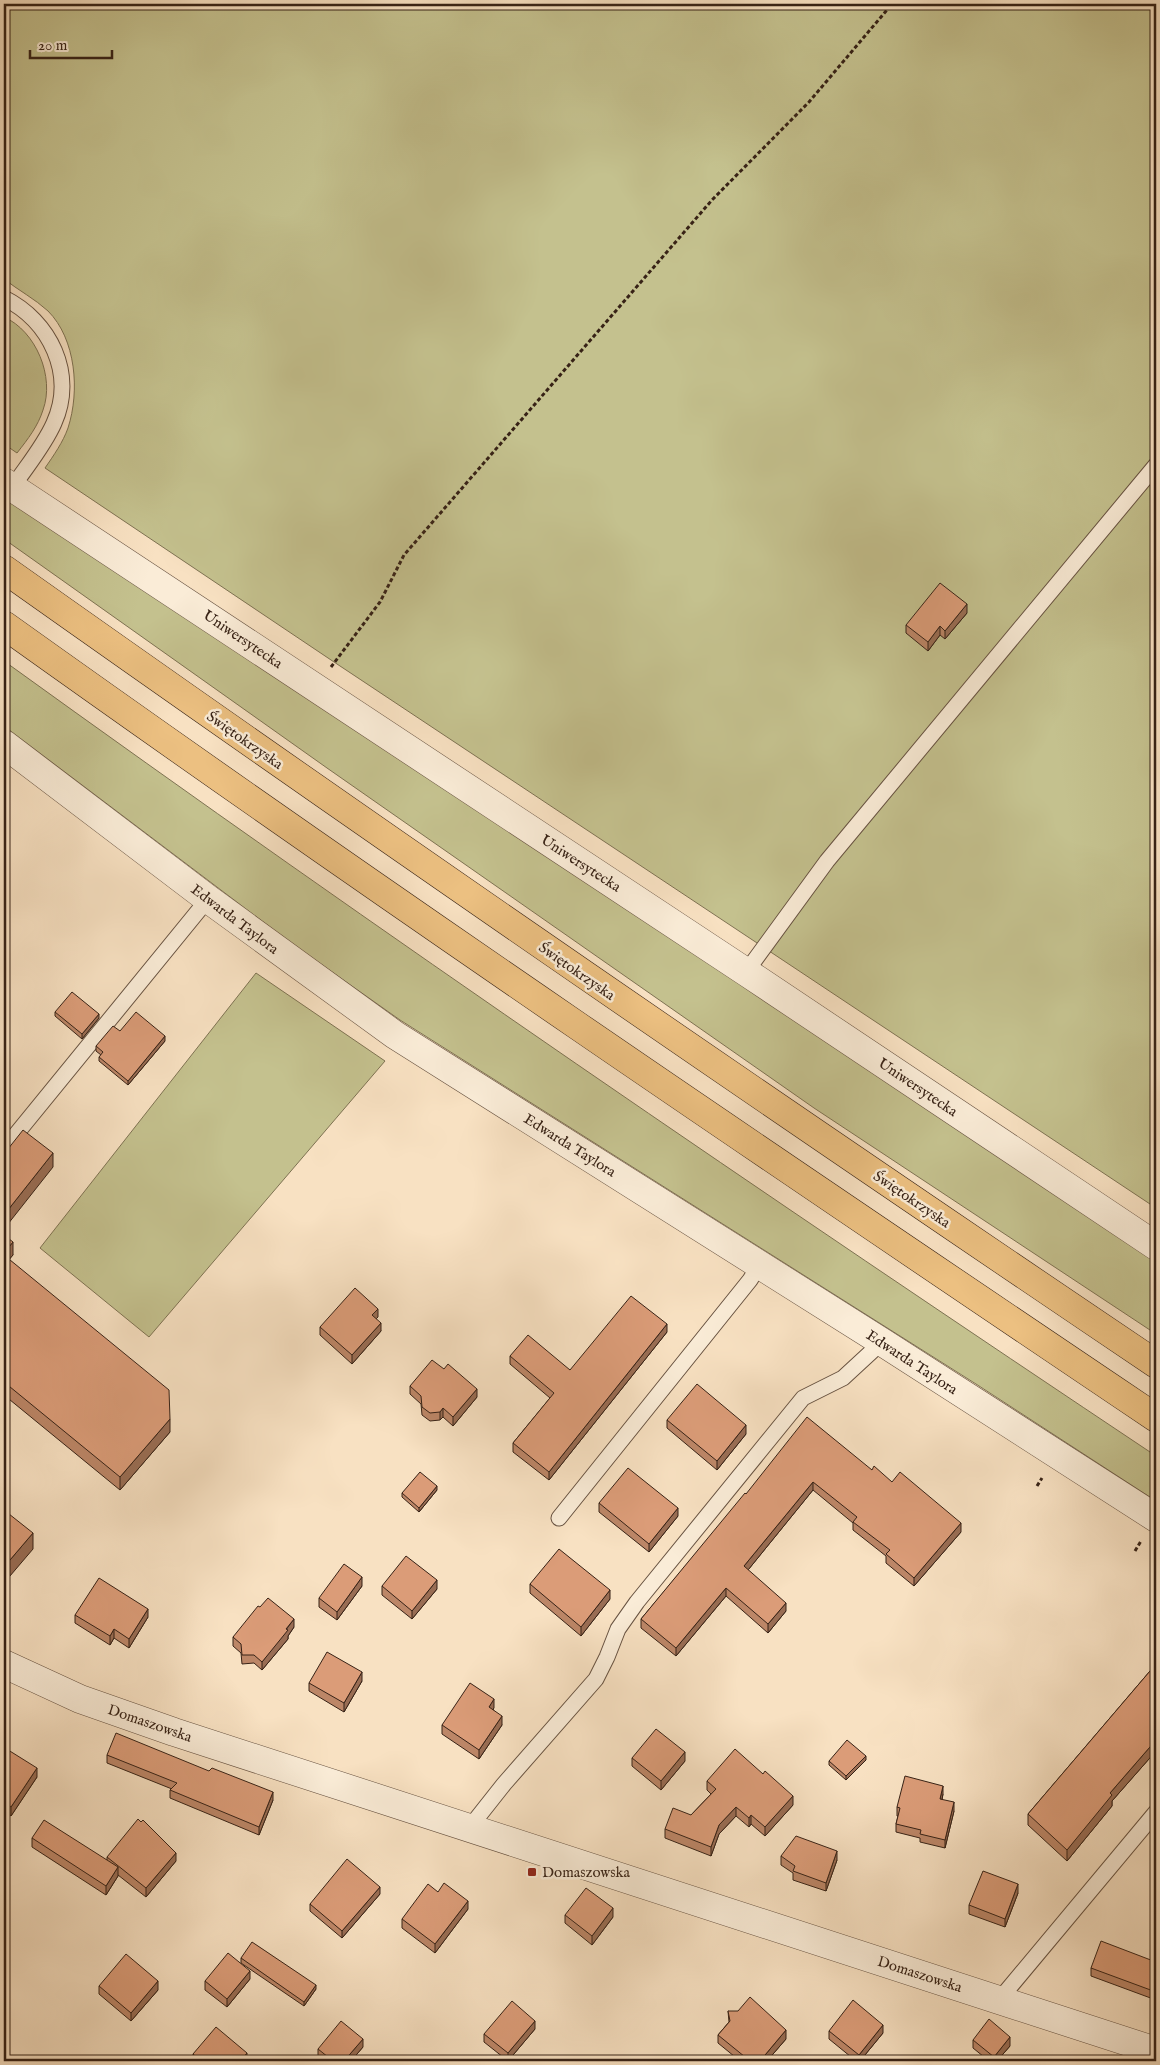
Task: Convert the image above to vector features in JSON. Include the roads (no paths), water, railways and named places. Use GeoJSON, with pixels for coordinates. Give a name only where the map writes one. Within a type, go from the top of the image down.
{"type":"FeatureCollection","features":[{"type":"Feature","properties":{"kind":"highway","name":"Świętokrzyska"},"geometry":{"type":"LineString","coordinates":[[4,570],[262,752],[657,1026],[1156,1364]]}},
{"type":"Feature","properties":{"kind":"highway"},"geometry":{"type":"LineString","coordinates":[[4,626],[438,929],[1156,1418]]}},
{"type":"Feature","properties":{"kind":"street","name":"Uniwersytecka"},"geometry":{"type":"LineString","coordinates":[[8,485],[746,972],[1156,1246]]}},
{"type":"Feature","properties":{"kind":"street","name":"Edwarda Taylora"},"geometry":{"type":"LineString","coordinates":[[4,744],[208,899],[395,1035],[760,1264],[1156,1518]]}},
{"type":"Feature","properties":{"kind":"street","name":"Domaszowska"},"geometry":{"type":"LineString","coordinates":[[4,1664],[80,1699],[114,1711],[1156,2051]]}},
{"type":"Feature","properties":{"kind":"lane"},"geometry":{"type":"LineString","coordinates":[[4,298],[16,304],[36,320],[47,336],[57,353],[61,370],[62,390],[54,423],[8,485]]}},
{"type":"Feature","properties":{"kind":"lane"},"geometry":{"type":"LineString","coordinates":[[746,972],[827,861],[1156,465]]}},
{"type":"Feature","properties":{"kind":"lane"},"geometry":{"type":"LineString","coordinates":[[4,1149],[208,899]]}},
{"type":"Feature","properties":{"kind":"lane"},"geometry":{"type":"LineString","coordinates":[[559,1518],[750,1280],[760,1264]]}},
{"type":"Feature","properties":{"kind":"lane"},"geometry":{"type":"LineString","coordinates":[[470,1827],[504,1784],[596,1679],[618,1629],[636,1602],[803,1398],[843,1378],[882,1342]]}},
{"type":"Feature","properties":{"kind":"lane"},"geometry":{"type":"LineString","coordinates":[[999,2000],[1156,1812]]}},
{"type":"Feature","properties":{"kind":"place","name":"Domaszowska"},"geometry":{"type":"Point","coordinates":[532,1872]}}]}
